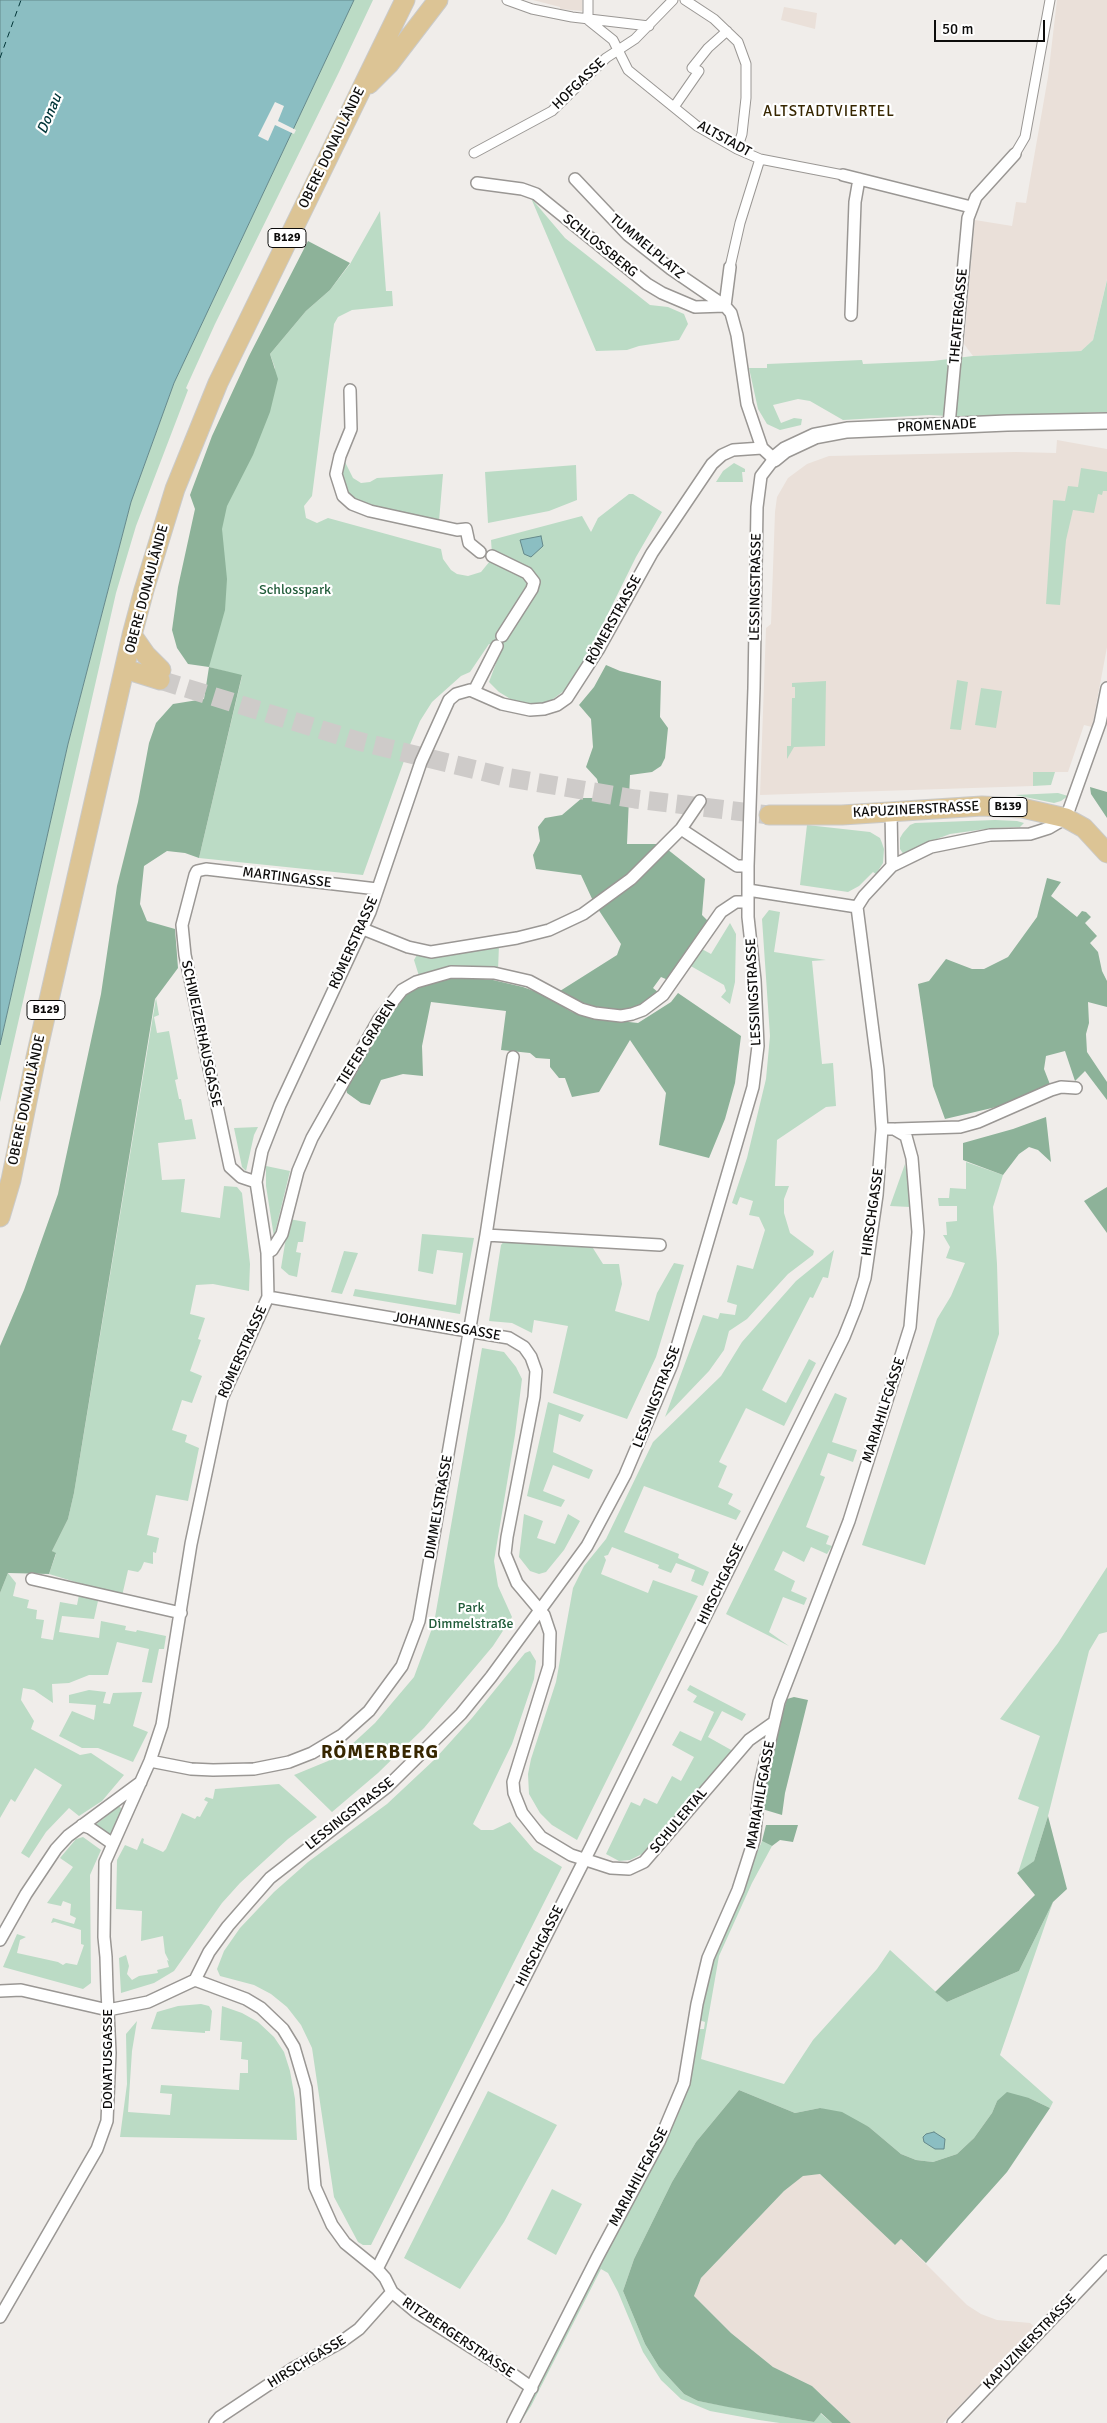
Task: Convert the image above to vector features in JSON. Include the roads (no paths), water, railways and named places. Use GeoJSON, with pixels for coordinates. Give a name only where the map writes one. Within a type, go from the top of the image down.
{"type":"FeatureCollection","features":[{"type":"Feature","properties":{"kind":"main road","name":"OBERE DONAULÄNDE"},"geometry":{"type":"LineString","coordinates":[[0,1217],[11,1180],[36,1057],[132,635],[176,489],[218,383],[405,0]]}},
{"type":"Feature","properties":{"kind":"main road","name":"B129"},"geometry":{"type":"LineString","coordinates":[[358,95],[389,64],[438,0]]}},
{"type":"Feature","properties":{"kind":"main road"},"geometry":{"type":"LineString","coordinates":[[125,669],[160,675],[132,635]]}},
{"type":"Feature","properties":{"kind":"main road","name":"KAPUZINERSTRASSE"},"geometry":{"type":"LineString","coordinates":[[770,815],[820,815],[982,806],[1022,808],[1066,818],[1084,828],[1107,853]]}},
{"type":"Feature","properties":{"kind":"street"},"geometry":{"type":"LineString","coordinates":[[507,0],[532,9],[588,20],[649,26]]}},
{"type":"Feature","properties":{"kind":"street"},"geometry":{"type":"LineString","coordinates":[[588,0],[588,20]]}},
{"type":"Feature","properties":{"kind":"street","name":"HOFGASSE"},"geometry":{"type":"LineString","coordinates":[[474,153],[552,112],[606,58],[635,39],[673,0]]}},
{"type":"Feature","properties":{"kind":"street"},"geometry":{"type":"LineString","coordinates":[[684,0],[714,19],[738,42],[746,64],[746,98],[742,134],[737,148]]}},
{"type":"Feature","properties":{"kind":"street"},"geometry":{"type":"LineString","coordinates":[[971,207],[976,197],[1014,154],[1025,137],[1050,0]]}},
{"type":"Feature","properties":{"kind":"street","name":"ALTSTADT"},"geometry":{"type":"LineString","coordinates":[[588,20],[613,40],[628,70],[697,126],[737,148],[760,158],[843,175],[971,207]]}},
{"type":"Feature","properties":{"kind":"street"},"geometry":{"type":"LineString","coordinates":[[674,107],[699,71],[692,68],[696,62],[727,31]]}},
{"type":"Feature","properties":{"kind":"street"},"geometry":{"type":"LineString","coordinates":[[760,158],[740,223],[730,267],[725,306],[734,323],[747,404],[768,454]]}},
{"type":"Feature","properties":{"kind":"street","name":"TUMMELPLATZ"},"geometry":{"type":"LineString","coordinates":[[575,179],[628,235],[671,269],[725,306]]}},
{"type":"Feature","properties":{"kind":"street"},"geometry":{"type":"LineString","coordinates":[[851,315],[855,202],[858,179]]}},
{"type":"Feature","properties":{"kind":"street","name":"SCHLOSSBERG"},"geometry":{"type":"LineString","coordinates":[[477,183],[522,189],[536,194],[647,284],[662,293],[695,307],[725,306]]}},
{"type":"Feature","properties":{"kind":"street","name":"THEATERGASSE"},"geometry":{"type":"LineString","coordinates":[[949,425],[968,218],[971,207]]}},
{"type":"Feature","properties":{"kind":"street"},"geometry":{"type":"LineString","coordinates":[[350,390],[351,429],[340,456],[336,474],[343,496],[352,504],[370,511],[457,530],[466,529],[468,543],[480,552]]}},
{"type":"Feature","properties":{"kind":"street","name":"PROMENADE"},"geometry":{"type":"LineString","coordinates":[[768,454],[785,450],[800,442],[826,433],[949,425],[1107,421]]}},
{"type":"Feature","properties":{"kind":"street","name":"RÖMERSTRASSE"},"geometry":{"type":"LineString","coordinates":[[0,1940],[26,1894],[56,1849],[82,1825],[141,1781],[150,1761],[162,1725],[191,1544],[222,1398],[268,1297],[267,1253],[256,1182],[262,1151],[280,1104],[363,929],[421,762],[444,709],[456,694],[464,691],[474,691],[502,704],[530,710],[544,709],[557,705],[567,698],[598,650],[652,553],[712,464],[722,455],[733,450],[753,447],[768,454]]}},
{"type":"Feature","properties":{"kind":"street","name":"LESSINGSTRASSE"},"geometry":{"type":"LineString","coordinates":[[194,1980],[228,1926],[257,1892],[294,1858],[387,1787],[424,1753],[470,1703],[541,1611],[592,1538],[634,1458],[672,1364],[753,1087],[758,1046],[755,980],[748,902],[748,866],[758,496],[768,454]]}},
{"type":"Feature","properties":{"kind":"street"},"geometry":{"type":"LineString","coordinates":[[474,691],[500,641],[532,590],[534,582],[527,573],[492,556]]}},
{"type":"Feature","properties":{"kind":"street"},"geometry":{"type":"LineString","coordinates":[[748,890],[857,908],[864,896],[892,866],[931,847],[990,835],[1030,834],[1049,828],[1066,818],[1100,723],[1107,688]]}},
{"type":"Feature","properties":{"kind":"street"},"geometry":{"type":"LineString","coordinates":[[363,929],[408,947],[431,952],[500,942],[549,930],[583,914],[615,892],[652,860],[681,829],[700,801]]}},
{"type":"Feature","properties":{"kind":"street"},"geometry":{"type":"LineString","coordinates":[[890,811],[892,866]]}},
{"type":"Feature","properties":{"kind":"street"},"geometry":{"type":"LineString","coordinates":[[681,829],[737,866],[748,866]]}},
{"type":"Feature","properties":{"kind":"street","name":"MARTINGASSE"},"geometry":{"type":"LineString","coordinates":[[197,871],[206,869],[377,889]]}},
{"type":"Feature","properties":{"kind":"street","name":"SCHWEIZERHAUSGASSE"},"geometry":{"type":"LineString","coordinates":[[197,871],[182,925],[184,955],[230,1167],[241,1177],[256,1182]]}},
{"type":"Feature","properties":{"kind":"street","name":"TIEFER GRABEN"},"geometry":{"type":"LineString","coordinates":[[267,1253],[272,1250],[282,1234],[298,1171],[312,1138],[379,1018],[396,996],[409,985],[435,975],[458,972],[510,976],[547,989],[581,1009],[608,1015],[632,1014],[643,1010],[664,995],[721,912],[736,902],[748,902]]}},
{"type":"Feature","properties":{"kind":"street","name":"HIRSCHGASSE"},"geometry":{"type":"LineString","coordinates":[[377,2269],[584,1860],[844,1337],[865,1278],[882,1129],[878,1070],[857,908]]}},
{"type":"Feature","properties":{"kind":"street","name":"DIMMELSTRASSE"},"geometry":{"type":"LineString","coordinates":[[150,1761],[190,1769],[213,1770],[254,1769],[289,1762],[312,1753],[342,1735],[369,1711],[389,1687],[402,1666],[419,1621],[486,1235],[513,1057]]}},
{"type":"Feature","properties":{"kind":"street"},"geometry":{"type":"LineString","coordinates":[[882,1129],[960,1127],[978,1122],[1051,1090],[1061,1087],[1076,1088]]}},
{"type":"Feature","properties":{"kind":"street","name":"MARIAHILFGASSE"},"geometry":{"type":"LineString","coordinates":[[513,2423],[597,2258],[659,2142],[684,2084],[697,2004],[708,1958],[738,1890],[754,1840],[760,1784],[774,1722],[786,1682],[849,1521],[910,1328],[918,1232],[916,1197],[910,1147],[906,1136],[894,1129]]}},
{"type":"Feature","properties":{"kind":"street"},"geometry":{"type":"LineString","coordinates":[[486,1235],[660,1245]]}},
{"type":"Feature","properties":{"kind":"street","name":"JOHANNESGASSE"},"geometry":{"type":"LineString","coordinates":[[268,1297],[509,1338],[524,1347],[531,1357],[536,1371],[534,1397],[505,1554],[517,1583],[541,1611]]}},
{"type":"Feature","properties":{"kind":"street"},"geometry":{"type":"LineString","coordinates":[[32,1579],[181,1613]]}},
{"type":"Feature","properties":{"kind":"street","name":"SCHULERTAL"},"geometry":{"type":"LineString","coordinates":[[541,1611],[550,1633],[549,1666],[542,1694],[516,1771],[514,1793],[522,1813],[541,1837],[584,1860],[611,1868],[629,1869],[644,1862],[749,1740],[774,1722]]}},
{"type":"Feature","properties":{"kind":"street","name":"DONATUSGASSE"},"geometry":{"type":"LineString","coordinates":[[0,2317],[97,2149],[107,2121],[110,2089],[104,1875],[106,1862],[113,1844],[141,1781]]}},
{"type":"Feature","properties":{"kind":"street"},"geometry":{"type":"LineString","coordinates":[[82,1825],[90,1828],[113,1844]]}},
{"type":"Feature","properties":{"kind":"street"},"geometry":{"type":"LineString","coordinates":[[0,1991],[21,1990],[108,2010],[148,2002],[194,1980]]}},
{"type":"Feature","properties":{"kind":"street","name":"RITZBERGERSTRASSE"},"geometry":{"type":"LineString","coordinates":[[194,1980],[246,1999],[260,2008],[288,2037],[300,2060],[306,2088],[311,2162],[318,2194],[332,2225],[345,2243],[377,2269],[385,2278],[392,2292],[416,2312],[532,2388]]}},
{"type":"Feature","properties":{"kind":"street","name":"KAPUZINERSTRASSE"},"geometry":{"type":"LineString","coordinates":[[952,2423],[1107,2261]]}},
{"type":"Feature","properties":{"kind":"street","name":"HIRSCHGASSE"},"geometry":{"type":"LineString","coordinates":[[215,2423],[220,2417],[292,2369],[347,2338],[359,2329],[392,2292]]}},
{"type":"Feature","properties":{"kind":"water","name":"Donau"},"geometry":{"type":"Polygon","coordinates":[[[0,0],[354,0],[174,383],[131,502],[68,744],[0,1045],[0,0]]]}},
{"type":"Feature","properties":{"kind":"water"},"geometry":{"type":"Polygon","coordinates":[[[541,536],[543,546],[531,557],[524,554],[520,540],[541,536]]]}},
{"type":"Feature","properties":{"kind":"water"},"geometry":{"type":"Polygon","coordinates":[[[934,2132],[945,2139],[944,2149],[935,2149],[924,2142],[923,2137],[926,2134],[934,2132]]]}},
{"type":"Feature","properties":{"kind":"tunnel"},"geometry":{"type":"LineString","coordinates":[[160,680],[358,741],[505,777],[635,799],[769,815]]}},
{"type":"Feature","properties":{"kind":"district","name":"ALTSTADTVIERTEL"},"geometry":{"type":"Point","coordinates":[829,112]}},
{"type":"Feature","properties":{"kind":"district","name":"RÖMERBERG"},"geometry":{"type":"Point","coordinates":[380,1753]}},
{"type":"Feature","properties":{"kind":"park label","name":"Schlosspark"},"geometry":{"type":"Point","coordinates":[295,590]}},
{"type":"Feature","properties":{"kind":"park label","name":"Park Dimmelstraße"},"geometry":{"type":"Point","coordinates":[471,1616]}}]}
